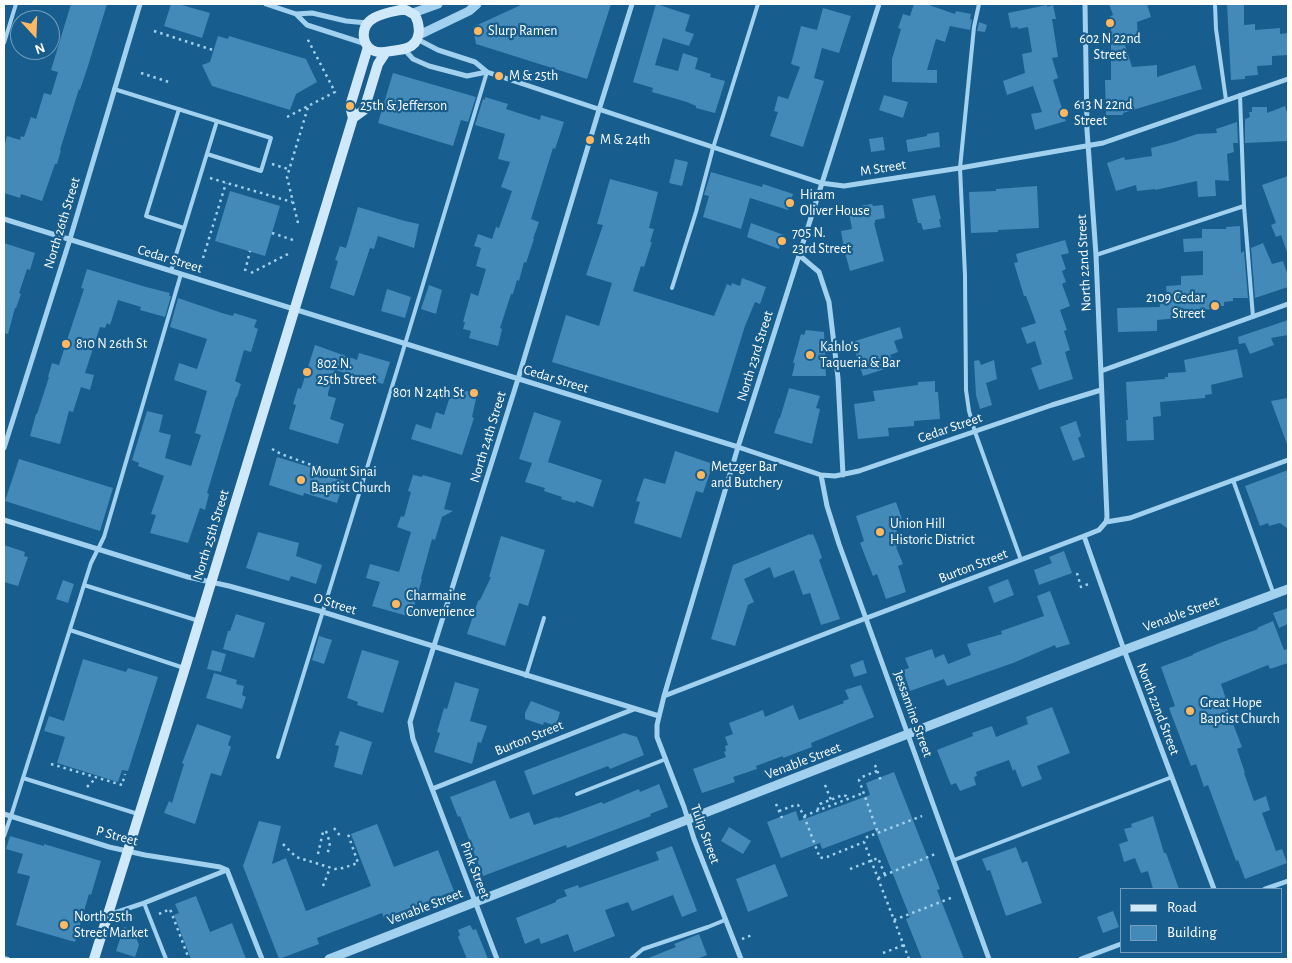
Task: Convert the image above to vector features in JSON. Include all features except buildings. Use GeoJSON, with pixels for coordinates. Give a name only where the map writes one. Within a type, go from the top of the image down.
{"type":"FeatureCollection","features":[{"type":"Feature","properties":{"kind":"main road"},"geometry":{"type":"LineString","coordinates":[[379,15],[380,4]]}},
{"type":"Feature","properties":{"kind":"main road"},"geometry":{"type":"LineString","coordinates":[[408,9],[415,15],[419,24],[418,37],[412,45],[404,49],[386,52],[375,52],[367,46],[364,40],[364,32],[368,23],[379,15],[408,9]]}},
{"type":"Feature","properties":{"kind":"main road","name":"North 25th Street"},"geometry":{"type":"LineString","coordinates":[[94,959],[353,118],[350,106],[367,46]]}},
{"type":"Feature","properties":{"kind":"main road","name":"North 25th Street"},"geometry":{"type":"LineString","coordinates":[[353,118],[364,110],[378,64],[386,52]]}},
{"type":"Feature","properties":{"kind":"street","name":"North 26th Street"},"geometry":{"type":"LineString","coordinates":[[4,448],[70,239],[140,4]]}},
{"type":"Feature","properties":{"kind":"street"},"geometry":{"type":"LineString","coordinates":[[266,4],[296,14],[312,13],[346,21],[368,23]]}},
{"type":"Feature","properties":{"kind":"street"},"geometry":{"type":"LineString","coordinates":[[408,9],[438,4]]}},
{"type":"Feature","properties":{"kind":"street"},"geometry":{"type":"LineString","coordinates":[[418,37],[469,11],[477,4]]}},
{"type":"Feature","properties":{"kind":"street","name":"North 24th Street"},"geometry":{"type":"LineString","coordinates":[[432,789],[413,739],[410,722],[518,379],[632,4]]}},
{"type":"Feature","properties":{"kind":"street","name":"North 23rd Street"},"geometry":{"type":"LineString","coordinates":[[659,716],[738,447],[879,4]]}},
{"type":"Feature","properties":{"kind":"street","name":"North 22nd Street"},"geometry":{"type":"LineString","coordinates":[[1085,4],[1088,145],[1096,255],[1106,522]]}},
{"type":"Feature","properties":{"kind":"street"},"geometry":{"type":"LineString","coordinates":[[296,14],[307,25],[367,46]]}},
{"type":"Feature","properties":{"kind":"street","name":"M Street"},"geometry":{"type":"LineString","coordinates":[[418,37],[438,50],[475,62],[487,72],[821,183],[844,186],[1103,143],[1288,79]]}},
{"type":"Feature","properties":{"kind":"street","name":"M Street"},"geometry":{"type":"LineString","coordinates":[[404,49],[413,59],[429,66],[467,76],[487,72]]}},
{"type":"Feature","properties":{"kind":"street","name":"Cedar Street"},"geometry":{"type":"LineString","coordinates":[[4,219],[738,447],[821,475],[835,476],[859,471],[1101,390]]}},
{"type":"Feature","properties":{"kind":"street"},"geometry":{"type":"LineString","coordinates":[[799,255],[819,272],[830,302],[838,378],[843,475]]}},
{"type":"Feature","properties":{"kind":"street"},"geometry":{"type":"LineString","coordinates":[[1101,371],[1288,304]]}},
{"type":"Feature","properties":{"kind":"street","name":"Burton Street"},"geometry":{"type":"LineString","coordinates":[[664,696],[1084,536],[1099,530],[1106,522],[1130,518],[1288,460]]}},
{"type":"Feature","properties":{"kind":"street","name":"Jessamine Street"},"geometry":{"type":"LineString","coordinates":[[821,475],[827,506],[839,544],[990,959]]}},
{"type":"Feature","properties":{"kind":"street","name":"O Street"},"geometry":{"type":"LineString","coordinates":[[4,520],[188,577],[229,586],[323,612],[659,716]]}},
{"type":"Feature","properties":{"kind":"street","name":"North 22nd Street"},"geometry":{"type":"LineString","coordinates":[[1084,536],[1124,650],[1214,888]]}},
{"type":"Feature","properties":{"kind":"street","name":"Venable Street"},"geometry":{"type":"LineString","coordinates":[[328,959],[1124,650],[1288,589]]}},
{"type":"Feature","properties":{"kind":"street","name":"Burton Street"},"geometry":{"type":"LineString","coordinates":[[432,789],[634,709]]}},
{"type":"Feature","properties":{"kind":"street","name":"Tulip Street"},"geometry":{"type":"LineString","coordinates":[[659,716],[656,731],[657,737],[741,959]]}},
{"type":"Feature","properties":{"kind":"street","name":"Pink Street"},"geometry":{"type":"LineString","coordinates":[[432,789],[497,959]]}},
{"type":"Feature","properties":{"kind":"street","name":"P Street"},"geometry":{"type":"LineString","coordinates":[[4,814],[110,847],[145,855],[220,867],[227,870]]}},
{"type":"Feature","properties":{"kind":"street"},"geometry":{"type":"LineString","coordinates":[[108,915],[144,903],[227,870],[262,959]]}},
{"type":"Feature","properties":{"kind":"street"},"geometry":{"type":"LineString","coordinates":[[1268,888],[1288,881]]}},
{"type":"Feature","properties":{"kind":"street"},"geometry":{"type":"LineString","coordinates":[[1081,959],[1120,944]]}},
{"type":"Feature","properties":{"kind":"lane"},"geometry":{"type":"LineString","coordinates":[[4,44],[16,4]]}},
{"type":"Feature","properties":{"kind":"lane"},"geometry":{"type":"LineString","coordinates":[[672,288],[758,4]]}},
{"type":"Feature","properties":{"kind":"lane"},"geometry":{"type":"LineString","coordinates":[[979,4],[974,27],[960,168],[965,275],[966,390],[975,432],[1021,560]]}},
{"type":"Feature","properties":{"kind":"lane"},"geometry":{"type":"LineString","coordinates":[[1215,4],[1216,29],[1226,100]]}},
{"type":"Feature","properties":{"kind":"lane"},"geometry":{"type":"LineString","coordinates":[[278,758],[487,72]]}},
{"type":"Feature","properties":{"kind":"lane"},"geometry":{"type":"LineString","coordinates":[[114,89],[271,138],[261,171],[207,154]]}},
{"type":"Feature","properties":{"kind":"lane"},"geometry":{"type":"LineString","coordinates":[[1240,95],[1244,206],[1253,317]]}},
{"type":"Feature","properties":{"kind":"lane"},"geometry":{"type":"LineString","coordinates":[[179,109],[146,216],[184,228]]}},
{"type":"Feature","properties":{"kind":"lane"},"geometry":{"type":"LineString","coordinates":[[170,271],[217,121]]}},
{"type":"Feature","properties":{"kind":"lane"},"geometry":{"type":"LineString","coordinates":[[1096,255],[1244,206]]}},
{"type":"Feature","properties":{"kind":"lane"},"geometry":{"type":"LineString","coordinates":[[4,836],[84,585],[104,537],[181,274]]}},
{"type":"Feature","properties":{"kind":"lane"},"geometry":{"type":"LineString","coordinates":[[1233,480],[1274,595]]}},
{"type":"Feature","properties":{"kind":"lane"},"geometry":{"type":"LineString","coordinates":[[84,585],[199,621]]}},
{"type":"Feature","properties":{"kind":"lane"},"geometry":{"type":"LineString","coordinates":[[526,676],[544,618]]}},
{"type":"Feature","properties":{"kind":"lane"},"geometry":{"type":"LineString","coordinates":[[70,630],[185,668]]}},
{"type":"Feature","properties":{"kind":"lane"},"geometry":{"type":"LineString","coordinates":[[577,794],[666,759]]}},
{"type":"Feature","properties":{"kind":"lane"},"geometry":{"type":"LineString","coordinates":[[954,860],[1172,777]]}},
{"type":"Feature","properties":{"kind":"lane"},"geometry":{"type":"LineString","coordinates":[[23,778],[138,814]]}},
{"type":"Feature","properties":{"kind":"lane"},"geometry":{"type":"LineString","coordinates":[[144,903],[166,959]]}},
{"type":"Feature","properties":{"kind":"lane"},"geometry":{"type":"LineString","coordinates":[[631,959],[642,949],[725,920]]}},
{"type":"Feature","properties":{"kind":"lane"},"geometry":{"type":"LineString","coordinates":[[4,958],[8,959]]}},
{"type":"Feature","properties":{"kind":"path"},"geometry":{"type":"LineString","coordinates":[[154,31],[213,50]]}},
{"type":"Feature","properties":{"kind":"path"},"geometry":{"type":"LineString","coordinates":[[287,117],[336,92],[307,38]]}},
{"type":"Feature","properties":{"kind":"path"},"geometry":{"type":"LineString","coordinates":[[141,73],[169,82]]}},
{"type":"Feature","properties":{"kind":"path"},"geometry":{"type":"LineString","coordinates":[[298,223],[286,178],[308,107]]}},
{"type":"Feature","properties":{"kind":"path"},"geometry":{"type":"LineString","coordinates":[[274,165],[289,170]]}},
{"type":"Feature","properties":{"kind":"path"},"geometry":{"type":"LineString","coordinates":[[211,178],[292,202]]}},
{"type":"Feature","properties":{"kind":"path"},"geometry":{"type":"LineString","coordinates":[[203,258],[226,183]]}},
{"type":"Feature","properties":{"kind":"path"},"geometry":{"type":"LineString","coordinates":[[272,233],[292,240]]}},
{"type":"Feature","properties":{"kind":"path"},"geometry":{"type":"LineString","coordinates":[[244,271],[250,251]]}},
{"type":"Feature","properties":{"kind":"path"},"geometry":{"type":"LineString","coordinates":[[251,273],[288,254]]}},
{"type":"Feature","properties":{"kind":"path"},"geometry":{"type":"LineString","coordinates":[[272,449],[317,467]]}},
{"type":"Feature","properties":{"kind":"path"},"geometry":{"type":"LineString","coordinates":[[1076,573],[1081,587]]}},
{"type":"Feature","properties":{"kind":"path"},"geometry":{"type":"LineString","coordinates":[[51,764],[122,786],[126,774]]}},
{"type":"Feature","properties":{"kind":"path"},"geometry":{"type":"LineString","coordinates":[[875,765],[881,781]]}},
{"type":"Feature","properties":{"kind":"path"},"geometry":{"type":"LineString","coordinates":[[877,771],[860,778],[859,783],[878,833]]}},
{"type":"Feature","properties":{"kind":"path"},"geometry":{"type":"LineString","coordinates":[[84,790],[96,778]]}},
{"type":"Feature","properties":{"kind":"path"},"geometry":{"type":"LineString","coordinates":[[825,784],[832,800]]}},
{"type":"Feature","properties":{"kind":"path"},"geometry":{"type":"LineString","coordinates":[[804,816],[863,794]]}},
{"type":"Feature","properties":{"kind":"path"},"geometry":{"type":"LineString","coordinates":[[818,811],[820,804],[842,795],[849,799]]}},
{"type":"Feature","properties":{"kind":"path"},"geometry":{"type":"LineString","coordinates":[[776,804],[782,818]]}},
{"type":"Feature","properties":{"kind":"path"},"geometry":{"type":"LineString","coordinates":[[779,811],[798,805],[820,858],[843,851],[864,842],[867,837],[922,816]]}},
{"type":"Feature","properties":{"kind":"path"},"geometry":{"type":"LineString","coordinates":[[334,828],[341,837]]}},
{"type":"Feature","properties":{"kind":"path"},"geometry":{"type":"LineString","coordinates":[[318,854],[325,832],[330,843],[327,856]]}},
{"type":"Feature","properties":{"kind":"path"},"geometry":{"type":"LineString","coordinates":[[283,844],[296,857],[334,869],[344,868],[358,863],[348,834]]}},
{"type":"Feature","properties":{"kind":"path"},"geometry":{"type":"LineString","coordinates":[[864,842],[910,959]]}},
{"type":"Feature","properties":{"kind":"path"},"geometry":{"type":"LineString","coordinates":[[843,851],[845,856]]}},
{"type":"Feature","properties":{"kind":"path"},"geometry":{"type":"LineString","coordinates":[[878,878],[935,854]]}},
{"type":"Feature","properties":{"kind":"path"},"geometry":{"type":"LineString","coordinates":[[850,869],[878,858],[885,875]]}},
{"type":"Feature","properties":{"kind":"path"},"geometry":{"type":"LineString","coordinates":[[323,886],[330,868]]}},
{"type":"Feature","properties":{"kind":"path"},"geometry":{"type":"LineString","coordinates":[[894,920],[951,898]]}},
{"type":"Feature","properties":{"kind":"path"},"geometry":{"type":"LineString","coordinates":[[169,910],[189,959]]}},
{"type":"Feature","properties":{"kind":"path"},"geometry":{"type":"LineString","coordinates":[[883,953],[904,945]]}},
{"type":"Feature","properties":{"kind":"place","name":"602 N 22nd Street"},"geometry":{"type":"Point","coordinates":[1110,23]}},
{"type":"Feature","properties":{"kind":"place","name":"Slurp Ramen"},"geometry":{"type":"Point","coordinates":[478,31]}},
{"type":"Feature","properties":{"kind":"place","name":"M & 25th"},"geometry":{"type":"Point","coordinates":[499,76]}},
{"type":"Feature","properties":{"kind":"place","name":"25th & Jefferson"},"geometry":{"type":"Point","coordinates":[350,106]}},
{"type":"Feature","properties":{"kind":"place","name":"613 N 22nd Street"},"geometry":{"type":"Point","coordinates":[1064,113]}},
{"type":"Feature","properties":{"kind":"place","name":"M & 24th"},"geometry":{"type":"Point","coordinates":[590,140]}},
{"type":"Feature","properties":{"kind":"place","name":"Hiram Oliver House"},"geometry":{"type":"Point","coordinates":[790,203]}},
{"type":"Feature","properties":{"kind":"place","name":"705 N. 23rd Street"},"geometry":{"type":"Point","coordinates":[782,241]}},
{"type":"Feature","properties":{"kind":"place","name":"2109 Cedar Street"},"geometry":{"type":"Point","coordinates":[1215,306]}},
{"type":"Feature","properties":{"kind":"place","name":"810 N 26th St"},"geometry":{"type":"Point","coordinates":[66,344]}},
{"type":"Feature","properties":{"kind":"place","name":"Kahlo's Taqueria & Bar"},"geometry":{"type":"Point","coordinates":[810,355]}},
{"type":"Feature","properties":{"kind":"place","name":"802 N. 25th Street"},"geometry":{"type":"Point","coordinates":[307,372]}},
{"type":"Feature","properties":{"kind":"place","name":"801 N 24th St"},"geometry":{"type":"Point","coordinates":[474,393]}},
{"type":"Feature","properties":{"kind":"place","name":"Metzger Bar and Butchery"},"geometry":{"type":"Point","coordinates":[701,475]}},
{"type":"Feature","properties":{"kind":"place","name":"Mount Sinai Baptist Church"},"geometry":{"type":"Point","coordinates":[301,480]}},
{"type":"Feature","properties":{"kind":"place","name":"Union Hill Historic District"},"geometry":{"type":"Point","coordinates":[880,532]}},
{"type":"Feature","properties":{"kind":"place","name":"Charmaine Convenience"},"geometry":{"type":"Point","coordinates":[396,604]}},
{"type":"Feature","properties":{"kind":"place","name":"Great Hope Baptist Church"},"geometry":{"type":"Point","coordinates":[1190,711]}},
{"type":"Feature","properties":{"kind":"place","name":"North 25th Street Market"},"geometry":{"type":"Point","coordinates":[64,925]}}]}
